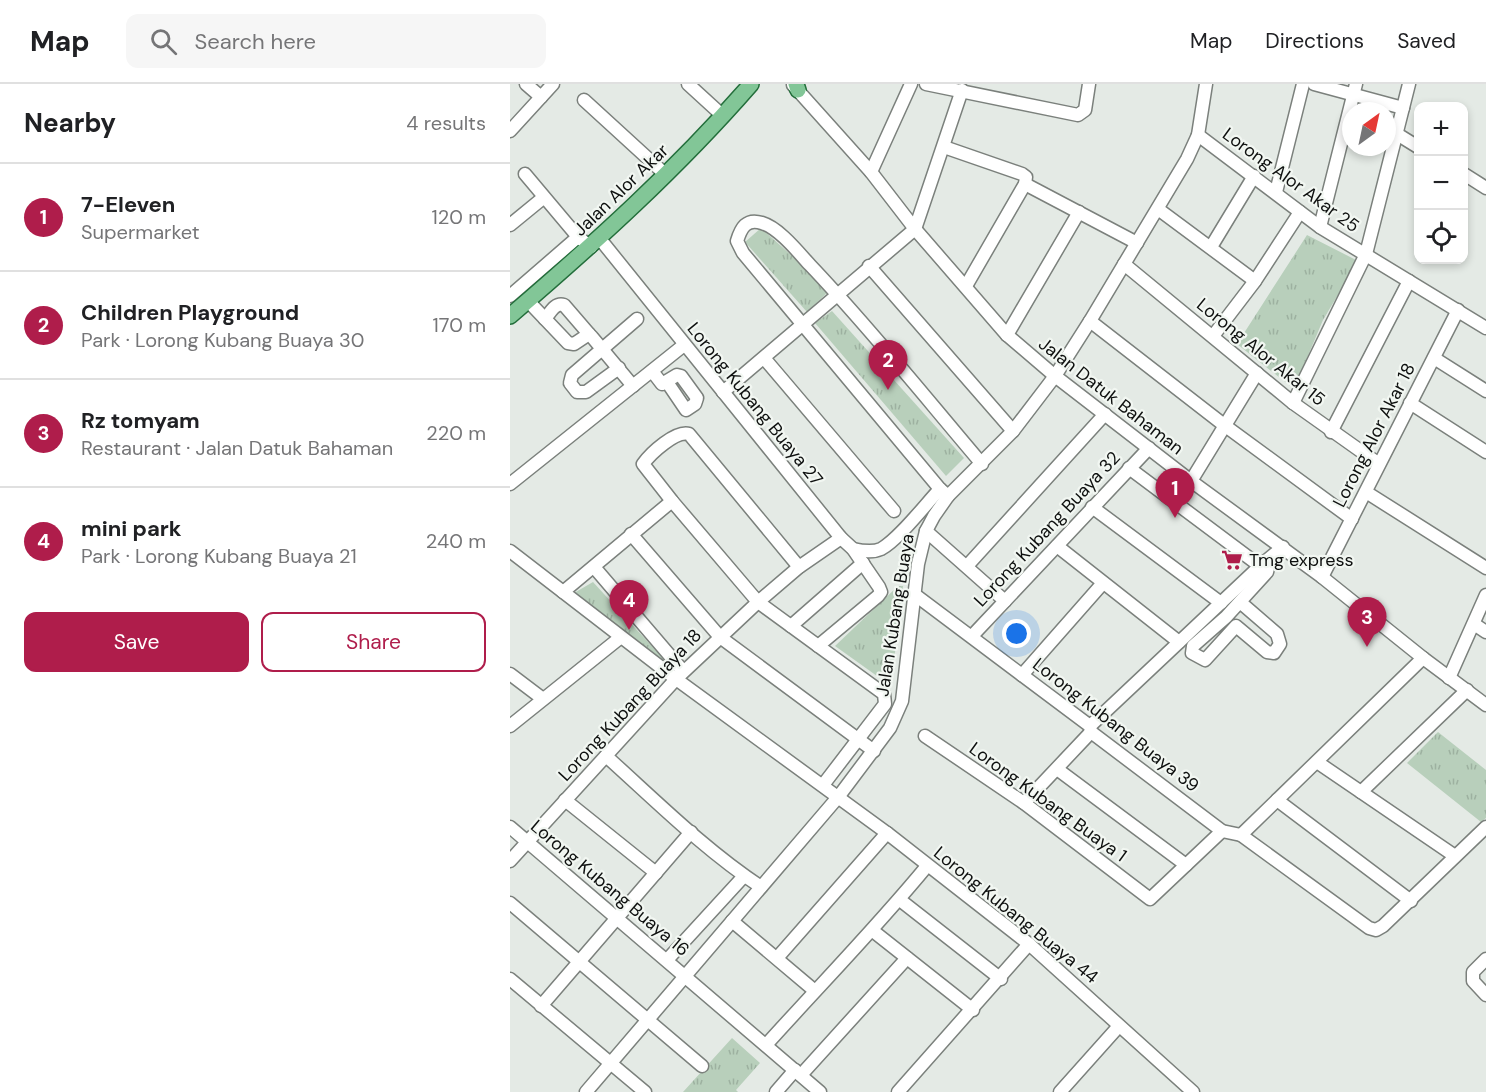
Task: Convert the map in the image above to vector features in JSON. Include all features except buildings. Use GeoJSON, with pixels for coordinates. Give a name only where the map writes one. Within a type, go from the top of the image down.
{"type":"FeatureCollection","features":[{"type":"Feature","properties":{"kind":"main road","name":"Jalan Alor Akar"},"geometry":{"type":"LineString","coordinates":[[510,315],[595,243],[666,175],[751,84]]}},
{"type":"Feature","properties":{"kind":"street"},"geometry":{"type":"LineString","coordinates":[[526,84],[541,97]]}},
{"type":"Feature","properties":{"kind":"street"},"geometry":{"type":"LineString","coordinates":[[510,131],[553,84]]}},
{"type":"Feature","properties":{"kind":"street"},"geometry":{"type":"LineString","coordinates":[[688,84],[723,116]]}},
{"type":"Feature","properties":{"kind":"street"},"geometry":{"type":"LineString","coordinates":[[871,172],[911,84]]}},
{"type":"Feature","properties":{"kind":"street"},"geometry":{"type":"LineString","coordinates":[[926,84],[1078,115],[1086,110],[1089,84]]}},
{"type":"Feature","properties":{"kind":"street","name":"Jalan Kubang Buaya"},"geometry":{"type":"LineString","coordinates":[[586,1092],[839,796],[890,728],[902,700],[918,564],[926,531],[944,492],[982,464],[1013,430],[1055,376],[1187,159],[1198,135],[1206,84]]}},
{"type":"Feature","properties":{"kind":"street"},"geometry":{"type":"LineString","coordinates":[[1276,192],[1303,84]]}},
{"type":"Feature","properties":{"kind":"street"},"geometry":{"type":"LineString","coordinates":[[1314,84],[1354,90],[1403,108]]}},
{"type":"Feature","properties":{"kind":"street"},"geometry":{"type":"LineString","coordinates":[[1409,84],[1396,134],[1414,144]]}},
{"type":"Feature","properties":{"kind":"street","name":"Jalan Datuk Bahaman"},"geometry":{"type":"LineString","coordinates":[[795,86],[871,172],[915,229],[1006,335],[1055,376],[1191,481],[1283,547],[1486,705]]}},
{"type":"Feature","properties":{"kind":"street"},"geometry":{"type":"LineString","coordinates":[[723,392],[915,229],[962,90]]}},
{"type":"Feature","properties":{"kind":"street"},"geometry":{"type":"LineString","coordinates":[[1320,227],[1354,90]]}},
{"type":"Feature","properties":{"kind":"street"},"geometry":{"type":"LineString","coordinates":[[584,100],[666,175]]}},
{"type":"Feature","properties":{"kind":"street","name":"Lorong Alor Akar 25"},"geometry":{"type":"LineString","coordinates":[[1198,135],[1320,227],[1486,328]]}},
{"type":"Feature","properties":{"kind":"street"},"geometry":{"type":"LineString","coordinates":[[944,147],[1023,174],[1025,180],[1137,243]]}},
{"type":"Feature","properties":{"kind":"street"},"geometry":{"type":"LineString","coordinates":[[1293,403],[1366,254],[1390,156]]}},
{"type":"Feature","properties":{"kind":"street","name":"Lorong Kubang Buaya 27"},"geometry":{"type":"LineString","coordinates":[[525,174],[578,237],[595,243],[684,345],[863,563],[881,592],[818,646]]}},
{"type":"Feature","properties":{"kind":"street"},"geometry":{"type":"LineString","coordinates":[[1211,247],[1254,176]]}},
{"type":"Feature","properties":{"kind":"street"},"geometry":{"type":"LineString","coordinates":[[1468,177],[1486,188]]}},
{"type":"Feature","properties":{"kind":"street"},"geometry":{"type":"LineString","coordinates":[[966,286],[1025,180]]}},
{"type":"Feature","properties":{"kind":"street"},"geometry":{"type":"LineString","coordinates":[[510,225],[543,198]]}},
{"type":"Feature","properties":{"kind":"street"},"geometry":{"type":"LineString","coordinates":[[1158,209],[1255,281]]}},
{"type":"Feature","properties":{"kind":"street"},"geometry":{"type":"LineString","coordinates":[[1006,335],[1079,212]]}},
{"type":"Feature","properties":{"kind":"street"},"geometry":{"type":"LineString","coordinates":[[1213,336],[1255,281],[1300,212]]}},
{"type":"Feature","properties":{"kind":"street"},"geometry":{"type":"LineString","coordinates":[[853,549],[867,552],[880,549],[944,492],[743,253],[737,241],[741,228],[747,223],[754,221],[771,227],[789,243],[838,294],[982,464]]}},
{"type":"Feature","properties":{"kind":"street"},"geometry":{"type":"LineString","coordinates":[[510,296],[578,237]]}},
{"type":"Feature","properties":{"kind":"street","name":"Lorong Alor Akar 15"},"geometry":{"type":"LineString","coordinates":[[1124,264],[1293,403],[1379,465]]}},
{"type":"Feature","properties":{"kind":"street"},"geometry":{"type":"LineString","coordinates":[[869,266],[1013,430]]}},
{"type":"Feature","properties":{"kind":"street"},"geometry":{"type":"LineString","coordinates":[[1331,432],[1410,281]]}},
{"type":"Feature","properties":{"kind":"street"},"geometry":{"type":"LineString","coordinates":[[528,301],[568,343],[574,344],[589,334]]}},
{"type":"Feature","properties":{"kind":"street"},"geometry":{"type":"LineString","coordinates":[[545,319],[557,305],[564,306],[603,348],[633,386]]}},
{"type":"Feature","properties":{"kind":"street","name":"Lorong Alor Akar 18"},"geometry":{"type":"LineString","coordinates":[[1322,577],[1458,310]]}},
{"type":"Feature","properties":{"kind":"street"},"geometry":{"type":"LineString","coordinates":[[619,368],[586,392],[577,392],[570,383],[572,375],[637,319]]}},
{"type":"Feature","properties":{"kind":"street"},"geometry":{"type":"LineString","coordinates":[[1090,321],[1224,425],[1352,519]]}},
{"type":"Feature","properties":{"kind":"street"},"geometry":{"type":"LineString","coordinates":[[510,484],[684,345]]}},
{"type":"Feature","properties":{"kind":"street"},"geometry":{"type":"LineString","coordinates":[[764,358],[894,511]]}},
{"type":"Feature","properties":{"kind":"street"},"geometry":{"type":"LineString","coordinates":[[1434,358],[1486,391]]}},
{"type":"Feature","properties":{"kind":"street"},"geometry":{"type":"LineString","coordinates":[[652,371],[660,383],[667,382]]}},
{"type":"Feature","properties":{"kind":"street"},"geometry":{"type":"LineString","coordinates":[[1191,481],[1257,373]]}},
{"type":"Feature","properties":{"kind":"street"},"geometry":{"type":"LineString","coordinates":[[1410,403],[1486,452]]}},
{"type":"Feature","properties":{"kind":"street"},"geometry":{"type":"LineString","coordinates":[[967,566],[1105,414]]}},
{"type":"Feature","properties":{"kind":"street"},"geometry":{"type":"LineString","coordinates":[[800,567],[689,434],[685,432],[676,435],[643,464],[758,602],[884,694],[885,704],[823,785]]}},
{"type":"Feature","properties":{"kind":"street","name":"Lorong Kubang Buaya 32"},"geometry":{"type":"LineString","coordinates":[[972,636],[1149,448]]}},
{"type":"Feature","properties":{"kind":"street"},"geometry":{"type":"LineString","coordinates":[[1130,468],[1268,568],[1267,572],[1226,617],[1193,646],[1192,653],[1205,660],[1236,626]]}},
{"type":"Feature","properties":{"kind":"street"},"geometry":{"type":"LineString","coordinates":[[1366,492],[1486,568]]}},
{"type":"Feature","properties":{"kind":"street"},"geometry":{"type":"LineString","coordinates":[[563,592],[672,501]]}},
{"type":"Feature","properties":{"kind":"street"},"geometry":{"type":"LineString","coordinates":[[1092,507],[1221,603]]}},
{"type":"Feature","properties":{"kind":"street"},"geometry":{"type":"LineString","coordinates":[[926,531],[1005,601]]}},
{"type":"Feature","properties":{"kind":"street"},"geometry":{"type":"LineString","coordinates":[[631,534],[720,637],[874,751]]}},
{"type":"Feature","properties":{"kind":"street","name":"Lorong Kubang Buaya 18"},"geometry":{"type":"LineString","coordinates":[[510,861],[680,675],[758,602],[800,567],[841,538]]}},
{"type":"Feature","properties":{"kind":"street"},"geometry":{"type":"LineString","coordinates":[[1057,546],[1179,642]]}},
{"type":"Feature","properties":{"kind":"street"},"geometry":{"type":"LineString","coordinates":[[1024,803],[1058,769],[1090,729],[1179,642],[1283,547]]}},
{"type":"Feature","properties":{"kind":"street"},"geometry":{"type":"LineString","coordinates":[[510,551],[621,637],[680,675]]}},
{"type":"Feature","properties":{"kind":"street"},"geometry":{"type":"LineString","coordinates":[[791,626],[863,563]]}},
{"type":"Feature","properties":{"kind":"street"},"geometry":{"type":"LineString","coordinates":[[594,567],[680,675]]}},
{"type":"Feature","properties":{"kind":"street"},"geometry":{"type":"LineString","coordinates":[[1022,675],[1103,582]]}},
{"type":"Feature","properties":{"kind":"street","name":"Lorong Kubang Buaya 39"},"geometry":{"type":"LineString","coordinates":[[914,594],[972,636],[1222,831],[1241,835]]}},
{"type":"Feature","properties":{"kind":"street"},"geometry":{"type":"LineString","coordinates":[[1449,678],[1486,595]]}},
{"type":"Feature","properties":{"kind":"street"},"geometry":{"type":"LineString","coordinates":[[1226,617],[1270,654],[1274,653],[1280,644],[1277,634],[1240,602]]}},
{"type":"Feature","properties":{"kind":"street"},"geometry":{"type":"LineString","coordinates":[[1474,624],[1486,632]]}},
{"type":"Feature","properties":{"kind":"street"},"geometry":{"type":"LineString","coordinates":[[510,726],[621,637]]}},
{"type":"Feature","properties":{"kind":"street"},"geometry":{"type":"LineString","coordinates":[[1423,658],[1241,835],[1369,928],[1376,930],[1411,901],[1486,827]]}},
{"type":"Feature","properties":{"kind":"street"},"geometry":{"type":"LineString","coordinates":[[510,674],[543,699]]}},
{"type":"Feature","properties":{"kind":"street","name":"Lorong Kubang Buaya 44"},"geometry":{"type":"LineString","coordinates":[[680,675],[1029,944],[1193,1092]]}},
{"type":"Feature","properties":{"kind":"street"},"geometry":{"type":"LineString","coordinates":[[1361,792],[1467,690]]}},
{"type":"Feature","properties":{"kind":"street","name":"Lorong Kubang Buaya 1"},"geometry":{"type":"LineString","coordinates":[[924,736],[1024,803],[1150,899],[1186,865]]}},
{"type":"Feature","properties":{"kind":"street"},"geometry":{"type":"LineString","coordinates":[[606,756],[691,832],[744,876],[761,887]]}},
{"type":"Feature","properties":{"kind":"street"},"geometry":{"type":"LineString","coordinates":[[1317,762],[1455,856]]}},
{"type":"Feature","properties":{"kind":"street"},"geometry":{"type":"LineString","coordinates":[[1058,769],[1186,865],[1222,831]]}},
{"type":"Feature","properties":{"kind":"street"},"geometry":{"type":"LineString","coordinates":[[566,800],[656,873]]}},
{"type":"Feature","properties":{"kind":"street"},"geometry":{"type":"LineString","coordinates":[[1277,800],[1411,901]]}},
{"type":"Feature","properties":{"kind":"street","name":"Lorong Kubang Buaya 16"},"geometry":{"type":"LineString","coordinates":[[510,827],[820,1092]]}},
{"type":"Feature","properties":{"kind":"street"},"geometry":{"type":"LineString","coordinates":[[541,1006],[691,832]]}},
{"type":"Feature","properties":{"kind":"street"},"geometry":{"type":"LineString","coordinates":[[777,958],[887,833]]}},
{"type":"Feature","properties":{"kind":"street"},"geometry":{"type":"LineString","coordinates":[[766,1045],[873,931],[927,866]]}},
{"type":"Feature","properties":{"kind":"street"},"geometry":{"type":"LineString","coordinates":[[667,960],[744,876]]}},
{"type":"Feature","properties":{"kind":"street"},"geometry":{"type":"LineString","coordinates":[[900,900],[1000,978]]}},
{"type":"Feature","properties":{"kind":"street"},"geometry":{"type":"LineString","coordinates":[[510,903],[702,1066]]}},
{"type":"Feature","properties":{"kind":"street"},"geometry":{"type":"LineString","coordinates":[[732,921],[815,991]]}},
{"type":"Feature","properties":{"kind":"street"},"geometry":{"type":"LineString","coordinates":[[873,931],[973,1010]]}},
{"type":"Feature","properties":{"kind":"street"},"geometry":{"type":"LineString","coordinates":[[898,1092],[973,1010],[1029,944]]}},
{"type":"Feature","properties":{"kind":"street"},"geometry":{"type":"LineString","coordinates":[[776,1092],[798,1073],[907,958]]}},
{"type":"Feature","properties":{"kind":"street"},"geometry":{"type":"LineString","coordinates":[[1486,959],[1473,972],[1473,981],[1486,995]]}},
{"type":"Feature","properties":{"kind":"street"},"geometry":{"type":"LineString","coordinates":[[510,979],[645,1092]]}},
{"type":"Feature","properties":{"kind":"street"},"geometry":{"type":"LineString","coordinates":[[1060,1092],[1119,1026]]}},
{"type":"Feature","properties":{"kind":"green space"},"geometry":{"type":"Polygon","coordinates":[[[761,228],[830,290],[807,312],[745,242],[761,228]]]}},
{"type":"Feature","properties":{"kind":"green space"},"geometry":{"type":"Polygon","coordinates":[[[1307,235],[1358,261],[1323,320],[1294,389],[1237,344],[1307,235]]]}},
{"type":"Feature","properties":{"kind":"green space"},"geometry":{"type":"Polygon","coordinates":[[[832,311],[964,458],[946,476],[815,323],[832,311]]]}},
{"type":"Feature","properties":{"kind":"green space"},"geometry":{"type":"Polygon","coordinates":[[[593,582],[670,666],[574,593],[593,582]]]}},
{"type":"Feature","properties":{"kind":"green space"},"geometry":{"type":"Polygon","coordinates":[[[898,586],[903,586],[891,686],[835,646],[898,586]]]}},
{"type":"Feature","properties":{"kind":"green space"},"geometry":{"type":"Polygon","coordinates":[[[1438,732],[1486,770],[1486,818],[1481,822],[1407,763],[1438,732]]]}},
{"type":"Feature","properties":{"kind":"green space"},"geometry":{"type":"Polygon","coordinates":[[[732,1038],[760,1063],[736,1090],[738,1092],[683,1092],[732,1038]]]}},
{"type":"Feature","properties":{"kind":"place","name":"Children Playground"},"geometry":{"type":"Point","coordinates":[888,390]}},
{"type":"Feature","properties":{"kind":"place","name":"7-Eleven"},"geometry":{"type":"Point","coordinates":[1175,518]}},
{"type":"Feature","properties":{"kind":"place","name":"Tmg express"},"geometry":{"type":"Point","coordinates":[1232,560]}},
{"type":"Feature","properties":{"kind":"place","name":"mini park"},"geometry":{"type":"Point","coordinates":[629,630]}},
{"type":"Feature","properties":{"kind":"place","name":"Rz tomyam"},"geometry":{"type":"Point","coordinates":[1367,647]}}]}
